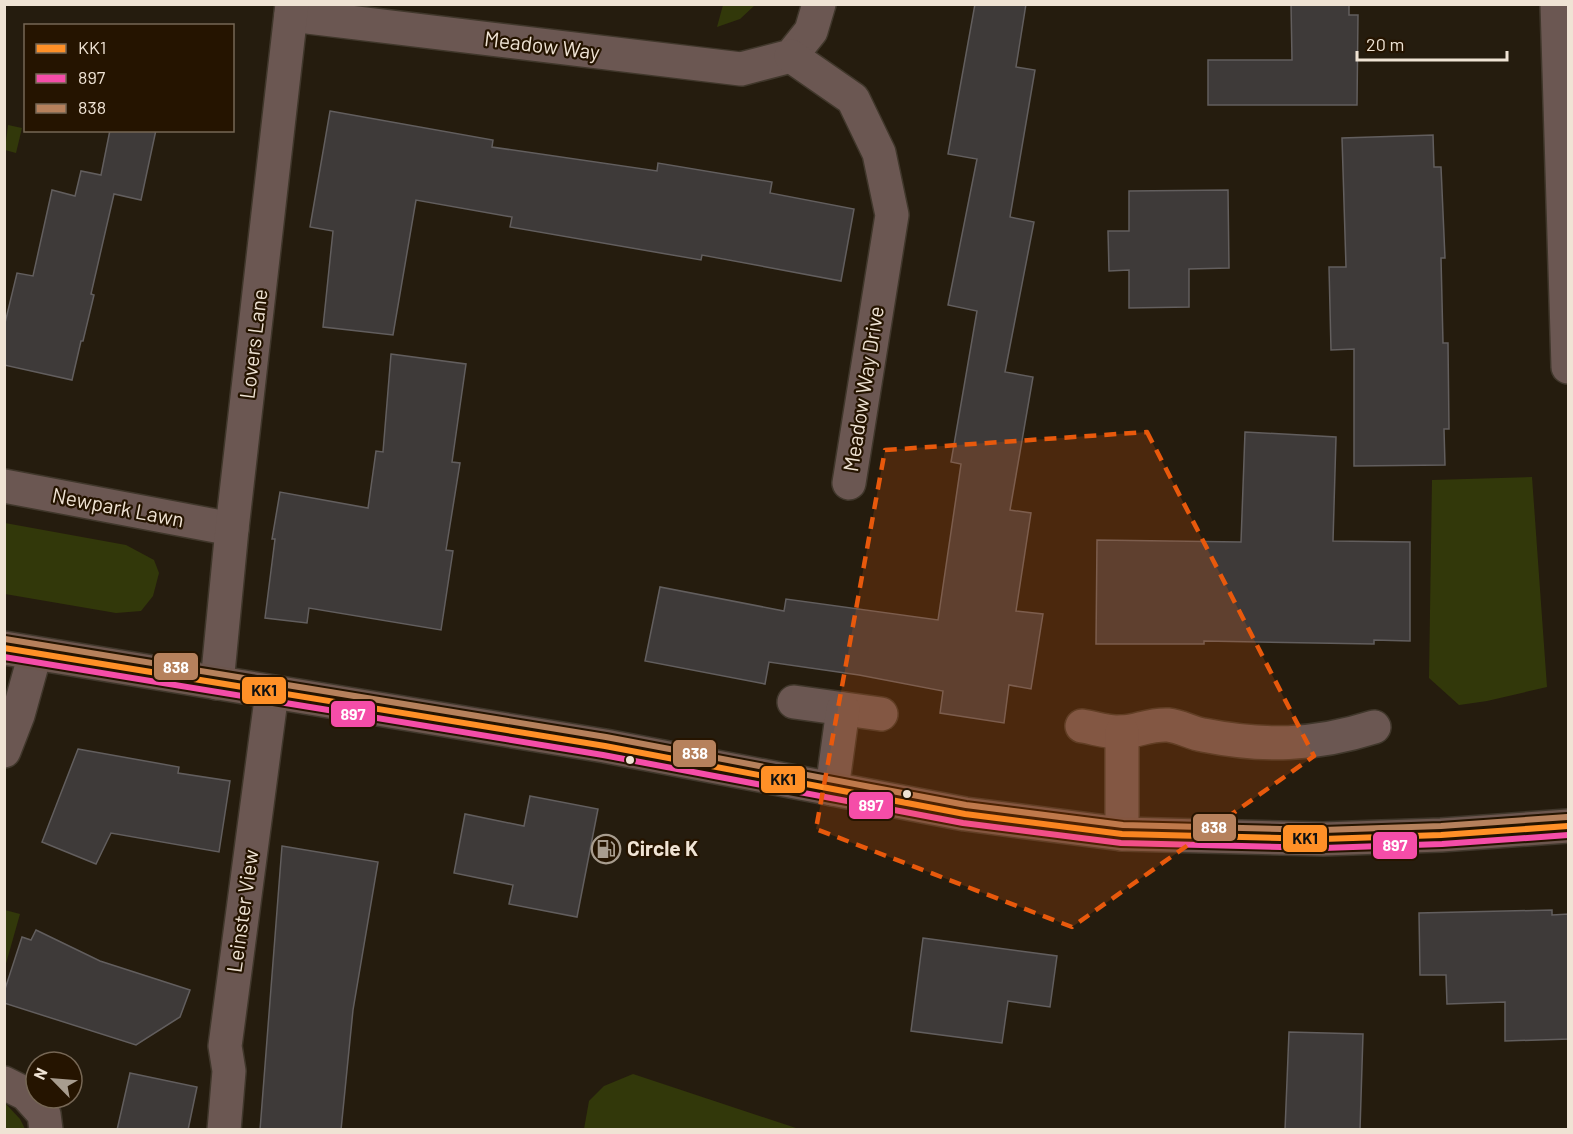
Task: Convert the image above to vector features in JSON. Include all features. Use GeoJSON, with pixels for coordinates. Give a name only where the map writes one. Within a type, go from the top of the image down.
{"type":"FeatureCollection","features":[{"type":"Feature","properties":{"kind":"main road"},"geometry":{"type":"LineString","coordinates":[[20,651],[605,746],[965,814],[1122,834],[1323,839],[1441,836],[1569,826]]}},
{"type":"Feature","properties":{"kind":"street"},"geometry":{"type":"LineString","coordinates":[[791,57],[811,31],[819,4]]}},
{"type":"Feature","properties":{"kind":"street"},"geometry":{"type":"LineString","coordinates":[[1557,4],[1569,367]]}},
{"type":"Feature","properties":{"kind":"street","name":"Meadow Way"},"geometry":{"type":"LineString","coordinates":[[292,10],[741,69],[791,57]]}},
{"type":"Feature","properties":{"kind":"street","name":"Lovers Lane"},"geometry":{"type":"LineString","coordinates":[[217,683],[232,530],[292,10]]}},
{"type":"Feature","properties":{"kind":"street","name":"Meadow Way Drive"},"geometry":{"type":"LineString","coordinates":[[791,57],[853,99],[879,153],[892,215],[849,483]]}},
{"type":"Feature","properties":{"kind":"street","name":"Newpark Lawn"},"geometry":{"type":"LineString","coordinates":[[4,486],[232,530]]}},
{"type":"Feature","properties":{"kind":"street"},"geometry":{"type":"LineString","coordinates":[[4,751],[18,715],[20,651]]}},
{"type":"Feature","properties":{"kind":"street","name":"Leinster View"},"geometry":{"type":"LineString","coordinates":[[224,1130],[229,1071],[225,1046],[272,692]]}},
{"type":"Feature","properties":{"kind":"street"},"geometry":{"type":"LineString","coordinates":[[794,702],[881,714]]}},
{"type":"Feature","properties":{"kind":"street"},"geometry":{"type":"LineString","coordinates":[[832,789],[843,709]]}},
{"type":"Feature","properties":{"kind":"street"},"geometry":{"type":"LineString","coordinates":[[1082,726],[1122,732],[1148,725],[1170,725],[1201,735],[1262,743],[1310,743],[1374,727]]}},
{"type":"Feature","properties":{"kind":"street"},"geometry":{"type":"LineString","coordinates":[[1122,732],[1122,834]]}},
{"type":"Feature","properties":{"kind":"street"},"geometry":{"type":"LineString","coordinates":[[4,1083],[26,1094],[44,1114],[46,1130]]}},
{"type":"Feature","properties":{"kind":"highlighted area"},"geometry":{"type":"Polygon","coordinates":[[[1147,432],[1314,756],[1072,927],[816,829],[885,450],[1147,432]]]}},
{"type":"Feature","properties":{"kind":"green space"},"geometry":{"type":"Polygon","coordinates":[[[723,4],[755,5],[740,19],[717,27],[723,4]]]}},
{"type":"Feature","properties":{"kind":"green space"},"geometry":{"type":"Polygon","coordinates":[[[8,125],[22,128],[16,153],[5,150],[8,125]]]}},
{"type":"Feature","properties":{"kind":"green space"},"geometry":{"type":"Polygon","coordinates":[[[1532,477],[1547,687],[1459,705],[1429,678],[1432,480],[1532,477]]]}},
{"type":"Feature","properties":{"kind":"green space"},"geometry":{"type":"Polygon","coordinates":[[[5,523],[126,545],[154,560],[159,573],[153,596],[141,611],[116,613],[5,594],[5,523]]]}},
{"type":"Feature","properties":{"kind":"green space"},"geometry":{"type":"Polygon","coordinates":[[[4,910],[20,914],[5,967],[4,910]]]}},
{"type":"Feature","properties":{"kind":"green space"},"geometry":{"type":"Polygon","coordinates":[[[633,1074],[799,1129],[584,1129],[589,1101],[604,1086],[633,1074]]]}},
{"type":"Feature","properties":{"kind":"green space"},"geometry":{"type":"Polygon","coordinates":[[[5,1103],[20,1119],[25,1129],[5,1129],[5,1103]]]}},
{"type":"Feature","properties":{"kind":"building"},"geometry":{"type":"Polygon","coordinates":[[[975,4],[1026,4],[1016,67],[1035,70],[1010,217],[1034,222],[1005,372],[1033,377],[1010,510],[1031,513],[1016,611],[1043,614],[1031,689],[1009,685],[1004,723],[940,713],[943,691],[859,675],[769,662],[765,684],[645,661],[660,587],[784,611],[786,599],[938,620],[961,464],[951,462],[977,311],[948,305],[977,159],[948,154],[975,4]]]}},
{"type":"Feature","properties":{"kind":"building"},"geometry":{"type":"Polygon","coordinates":[[[1291,4],[1349,4],[1349,15],[1358,15],[1357,105],[1208,105],[1208,60],[1292,60],[1291,4]]]}},
{"type":"Feature","properties":{"kind":"building"},"geometry":{"type":"Polygon","coordinates":[[[330,111],[493,140],[492,147],[657,171],[658,163],[772,182],[770,193],[854,209],[841,281],[702,255],[701,260],[510,227],[512,217],[416,200],[393,335],[323,327],[333,231],[310,227],[330,111]]]}},
{"type":"Feature","properties":{"kind":"building"},"geometry":{"type":"Polygon","coordinates":[[[110,132],[156,132],[141,200],[114,194],[91,294],[94,295],[72,380],[4,365],[4,327],[17,273],[33,276],[52,190],[75,196],[81,171],[101,175],[110,132]]]}},
{"type":"Feature","properties":{"kind":"building"},"geometry":{"type":"Polygon","coordinates":[[[1433,135],[1434,167],[1441,167],[1445,258],[1441,258],[1443,343],[1448,343],[1449,429],[1444,429],[1445,465],[1354,466],[1354,349],[1331,350],[1329,267],[1346,267],[1342,138],[1433,135]]]}},
{"type":"Feature","properties":{"kind":"building"},"geometry":{"type":"Polygon","coordinates":[[[1228,190],[1229,268],[1189,269],[1189,307],[1129,308],[1129,270],[1109,271],[1108,231],[1129,231],[1129,191],[1228,190]]]}},
{"type":"Feature","properties":{"kind":"building"},"geometry":{"type":"Polygon","coordinates":[[[391,354],[466,364],[452,462],[460,463],[446,550],[453,551],[441,630],[309,608],[307,623],[265,618],[275,539],[272,539],[280,492],[368,508],[376,451],[383,452],[391,354]]]}},
{"type":"Feature","properties":{"kind":"building"},"geometry":{"type":"Polygon","coordinates":[[[1245,432],[1336,437],[1333,541],[1410,542],[1410,641],[1374,640],[1374,644],[1204,641],[1204,644],[1096,644],[1097,540],[1241,542],[1245,432]]]}},
{"type":"Feature","properties":{"kind":"building"},"geometry":{"type":"Polygon","coordinates":[[[78,749],[179,767],[178,773],[230,781],[219,852],[111,833],[96,864],[42,842],[78,749]]]}},
{"type":"Feature","properties":{"kind":"building"},"geometry":{"type":"Polygon","coordinates":[[[530,796],[598,809],[577,917],[509,904],[513,885],[454,873],[465,814],[524,826],[530,796]]]}},
{"type":"Feature","properties":{"kind":"building"},"geometry":{"type":"Polygon","coordinates":[[[282,846],[378,862],[353,1010],[341,1130],[260,1130],[282,846]]]}},
{"type":"Feature","properties":{"kind":"building"},"geometry":{"type":"Polygon","coordinates":[[[1552,910],[1552,915],[1569,914],[1569,1039],[1505,1041],[1505,1002],[1447,1004],[1446,975],[1420,975],[1419,913],[1552,910]]]}},
{"type":"Feature","properties":{"kind":"building"},"geometry":{"type":"Polygon","coordinates":[[[36,930],[100,961],[190,990],[180,1017],[136,1045],[4,1003],[4,992],[22,937],[31,940],[36,930]]]}},
{"type":"Feature","properties":{"kind":"building"},"geometry":{"type":"Polygon","coordinates":[[[923,938],[1057,956],[1050,1007],[1008,1001],[1002,1043],[911,1031],[923,938]]]}},
{"type":"Feature","properties":{"kind":"building"},"geometry":{"type":"Polygon","coordinates":[[[1289,1032],[1363,1034],[1360,1130],[1285,1130],[1289,1032]]]}},
{"type":"Feature","properties":{"kind":"building"},"geometry":{"type":"Polygon","coordinates":[[[130,1073],[197,1087],[188,1130],[117,1130],[130,1073]]]}},
{"type":"Feature","properties":{"kind":"transit line","name":"838"},"geometry":{"type":"LineString","coordinates":[[5,639],[606,737],[966,805],[1123,825],[1323,830],[1441,826],[1567,817]]}},
{"type":"Feature","properties":{"kind":"transit line","name":"KK1"},"geometry":{"type":"LineString","coordinates":[[4,648],[605,746],[965,814],[1122,834],[1323,839],[1441,835],[1568,826]]}},
{"type":"Feature","properties":{"kind":"transit line","name":"897"},"geometry":{"type":"LineString","coordinates":[[4,657],[603,755],[963,823],[1121,843],[1323,848],[1442,844],[1568,835]]}},
{"type":"Feature","properties":{"kind":"place","name":"Circle K"},"geometry":{"type":"Point","coordinates":[606,849]}}]}
